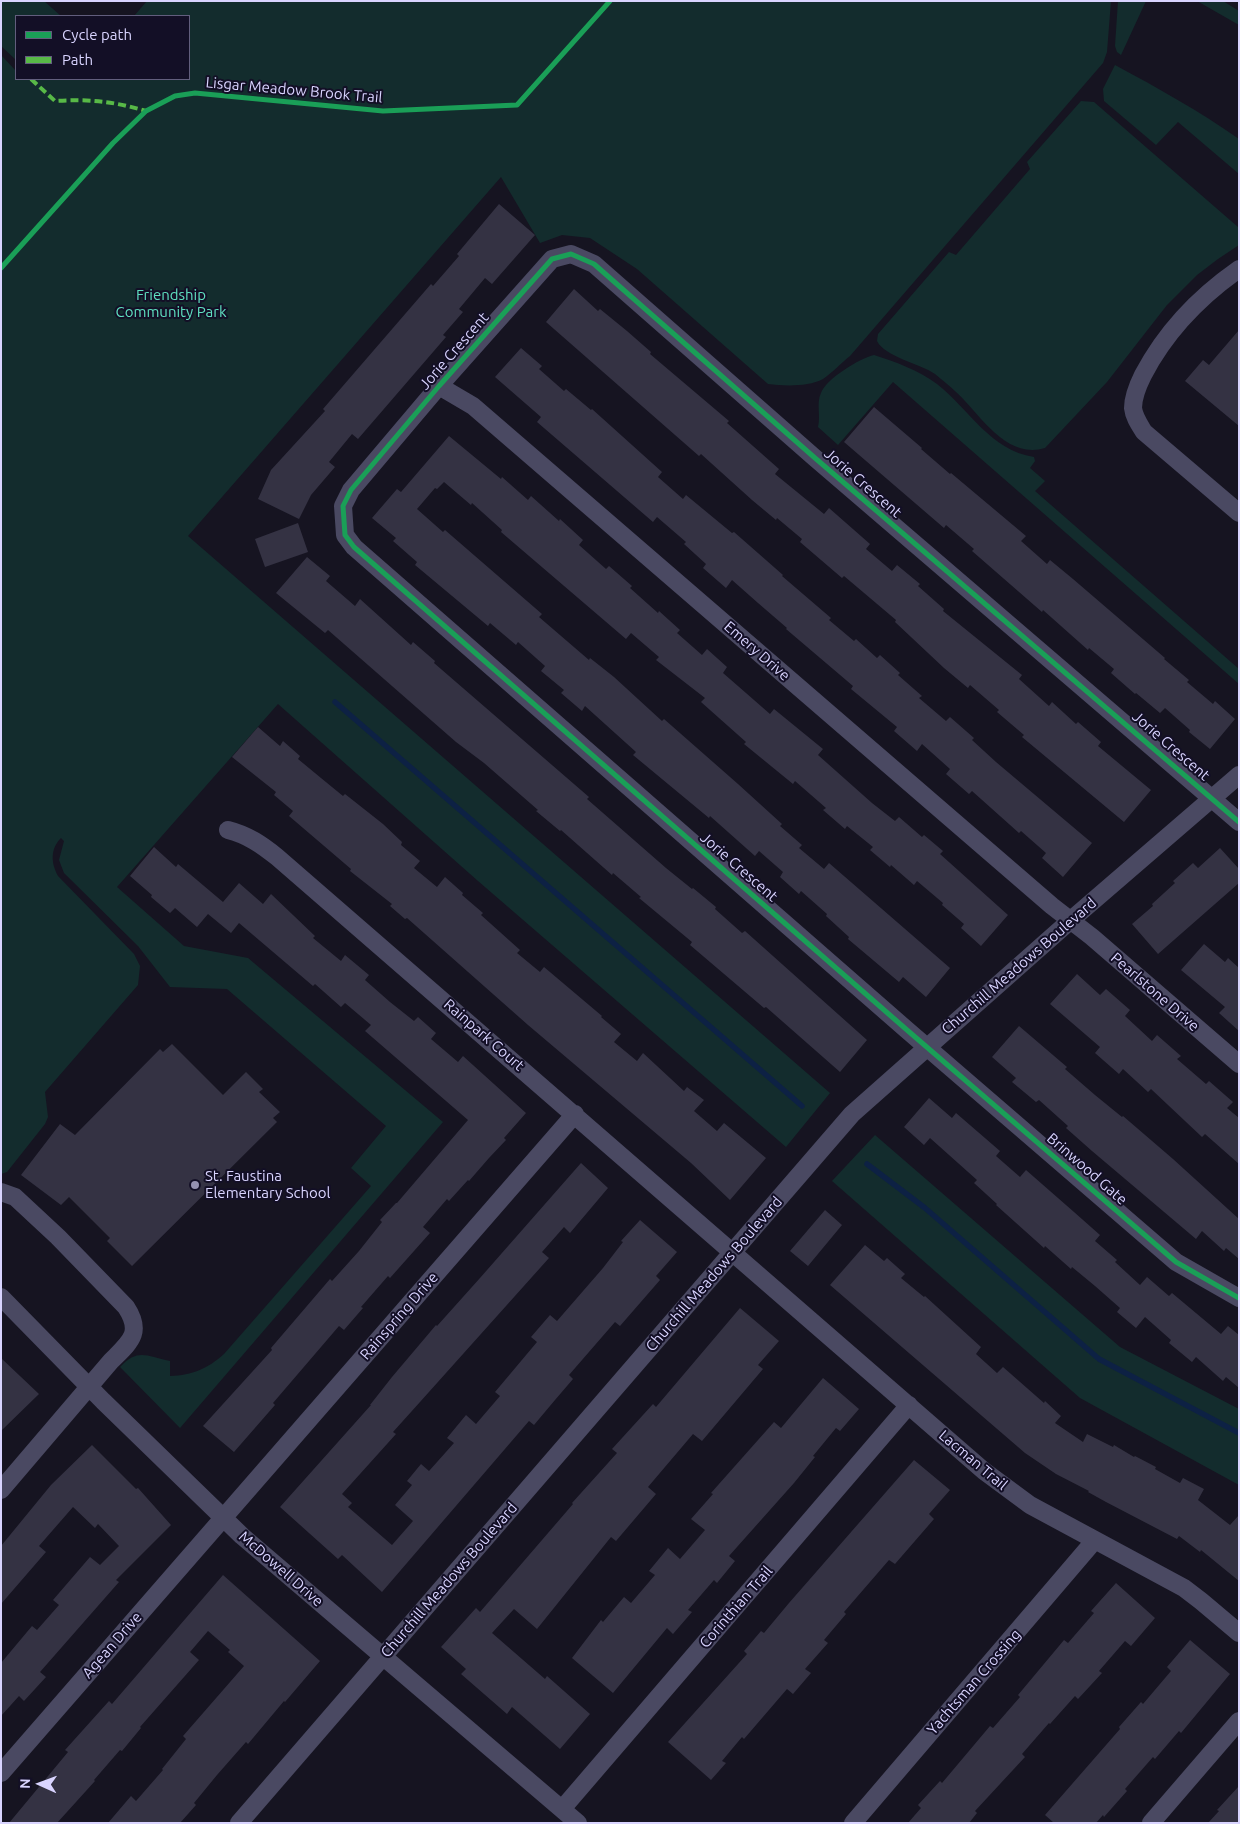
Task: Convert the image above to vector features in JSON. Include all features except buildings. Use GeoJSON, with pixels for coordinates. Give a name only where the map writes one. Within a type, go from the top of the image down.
{"type":"FeatureCollection","features":[{"type":"Feature","properties":{"kind":"street","name":"Jorie Crescent"},"geometry":{"type":"LineString","coordinates":[[927,1047],[354,547],[345,535],[343,506],[351,490],[552,259],[571,254],[594,264],[815,458],[1239,822]]}},
{"type":"Feature","properties":{"kind":"street"},"geometry":{"type":"LineString","coordinates":[[1239,269],[1203,297],[1170,332],[1144,374],[1133,403],[1135,416],[1144,432],[1239,513]]}},
{"type":"Feature","properties":{"kind":"street","name":"Emery Drive"},"geometry":{"type":"LineString","coordinates":[[440,386],[472,406],[1052,906],[1071,920]]}},
{"type":"Feature","properties":{"kind":"street","name":"Churchill Meadows Boulevard"},"geometry":{"type":"LineString","coordinates":[[240,1823],[852,1114],[1071,920],[1239,775]]}},
{"type":"Feature","properties":{"kind":"street","name":"Rainpark Court"},"geometry":{"type":"LineString","coordinates":[[228,830],[261,844],[277,857],[733,1252]]}},
{"type":"Feature","properties":{"kind":"street","name":"Pearlstone Drive"},"geometry":{"type":"LineString","coordinates":[[1071,920],[1239,1064]]}},
{"type":"Feature","properties":{"kind":"street","name":"Brinwood Gate"},"geometry":{"type":"LineString","coordinates":[[927,1047],[1176,1262],[1239,1298]]}},
{"type":"Feature","properties":{"kind":"street","name":"Rainspring Drive"},"geometry":{"type":"LineString","coordinates":[[223,1518],[574,1114]]}},
{"type":"Feature","properties":{"kind":"street"},"geometry":{"type":"LineString","coordinates":[[1,1192],[15,1197],[58,1237],[126,1306],[134,1318],[135,1332],[130,1342],[1,1490]]}},
{"type":"Feature","properties":{"kind":"street","name":"Lacman Trail"},"geometry":{"type":"LineString","coordinates":[[733,1252],[1010,1492],[1030,1505],[1184,1588],[1239,1633]]}},
{"type":"Feature","properties":{"kind":"street","name":"McDowell Drive"},"geometry":{"type":"LineString","coordinates":[[1,1297],[89,1387],[242,1536],[578,1823]]}},
{"type":"Feature","properties":{"kind":"street","name":"Corinthian Trail"},"geometry":{"type":"LineString","coordinates":[[562,1809],[910,1405]]}},
{"type":"Feature","properties":{"kind":"street","name":"Agean Drive"},"geometry":{"type":"LineString","coordinates":[[1,1773],[223,1518]]}},
{"type":"Feature","properties":{"kind":"street","name":"Yachtsman Crossing"},"geometry":{"type":"LineString","coordinates":[[853,1823],[1095,1540]]}},
{"type":"Feature","properties":{"kind":"street"},"geometry":{"type":"LineString","coordinates":[[1151,1823],[1239,1721]]}},
{"type":"Feature","properties":{"kind":"green space"},"geometry":{"type":"Polygon","coordinates":[[[1,1],[44,1],[60,15],[15,15],[15,59],[1,46],[1,1]]]}},
{"type":"Feature","properties":{"kind":"green space","name":"Friendship Community Park"},"geometry":{"type":"Polygon","coordinates":[[[147,1],[1111,1],[1107,52],[1103,63],[850,356],[823,379],[803,385],[768,384],[637,269],[590,238],[562,235],[540,243],[501,177],[188,536],[830,1093],[786,1147],[478,881],[278,704],[117,887],[184,946],[248,958],[443,1122],[180,1428],[120,1367],[132,1357],[143,1355],[170,1361],[170,1376],[178,1375],[193,1373],[212,1364],[224,1354],[371,1186],[351,1168],[386,1126],[227,989],[170,987],[138,946],[64,873],[59,860],[64,841],[61,838],[53,851],[54,866],[58,876],[134,954],[140,966],[138,985],[45,1092],[48,1117],[45,1124],[7,1172],[1,1174],[1,55],[15,70],[15,80],[190,80],[190,15],[135,15],[147,1]]]}},
{"type":"Feature","properties":{"kind":"green space"},"geometry":{"type":"Polygon","coordinates":[[[1118,1],[1146,1],[1121,55],[1117,52],[1115,46],[1118,1]]]}},
{"type":"Feature","properties":{"kind":"green space"},"geometry":{"type":"Polygon","coordinates":[[[1197,1],[1223,1],[1239,11],[1239,25],[1197,1]]]}},
{"type":"Feature","properties":{"kind":"green space"},"geometry":{"type":"Polygon","coordinates":[[[1115,65],[1178,100],[1239,139],[1239,174],[1178,122],[1156,145],[1104,101],[1103,89],[1115,65]]]}},
{"type":"Feature","properties":{"kind":"green space"},"geometry":{"type":"Polygon","coordinates":[[[1081,101],[1094,102],[1238,227],[1239,245],[1197,275],[1167,305],[1107,382],[1045,448],[1031,450],[1018,447],[995,433],[956,392],[935,374],[895,356],[881,347],[877,341],[878,334],[949,252],[956,255],[1030,169],[1027,162],[1081,101]]]}},
{"type":"Feature","properties":{"kind":"green space"},"geometry":{"type":"Polygon","coordinates":[[[874,355],[907,367],[930,379],[949,394],[993,438],[1019,453],[1034,457],[1035,461],[1030,468],[1045,481],[1035,491],[1239,669],[1239,684],[893,382],[838,445],[818,427],[819,401],[824,387],[844,370],[874,355]]]}},
{"type":"Feature","properties":{"kind":"green space"},"geometry":{"type":"Polygon","coordinates":[[[875,1135],[1120,1347],[1239,1409],[1239,1485],[1080,1398],[832,1181],[875,1135]]]}},
{"type":"Feature","properties":{"kind":"waterway"},"geometry":{"type":"LineString","coordinates":[[335,702],[802,1106]]}},
{"type":"Feature","properties":{"kind":"waterway"},"geometry":{"type":"LineString","coordinates":[[867,1164],[925,1208],[1099,1359],[1239,1433]]}},
{"type":"Feature","properties":{"kind":"marked path"},"geometry":{"type":"LineString","coordinates":[[32,80],[55,101],[100,101],[146,111]]}},
{"type":"Feature","properties":{"kind":"cycle path","name":"Lisgar Meadow Brook Trail"},"geometry":{"type":"LineString","coordinates":[[1,268],[113,143],[146,111],[175,96],[195,93],[383,111],[517,105],[610,1]]}},
{"type":"Feature","properties":{"kind":"cycle path"},"geometry":{"type":"LineString","coordinates":[[1239,822],[815,458],[594,264],[571,254],[552,259],[439,386],[351,490],[343,506],[345,535],[354,547],[1176,1262],[1239,1298]]}},
{"type":"Feature","properties":{"kind":"place","name":"St. Faustina Elementary School"},"geometry":{"type":"Point","coordinates":[195,1185]}}]}
